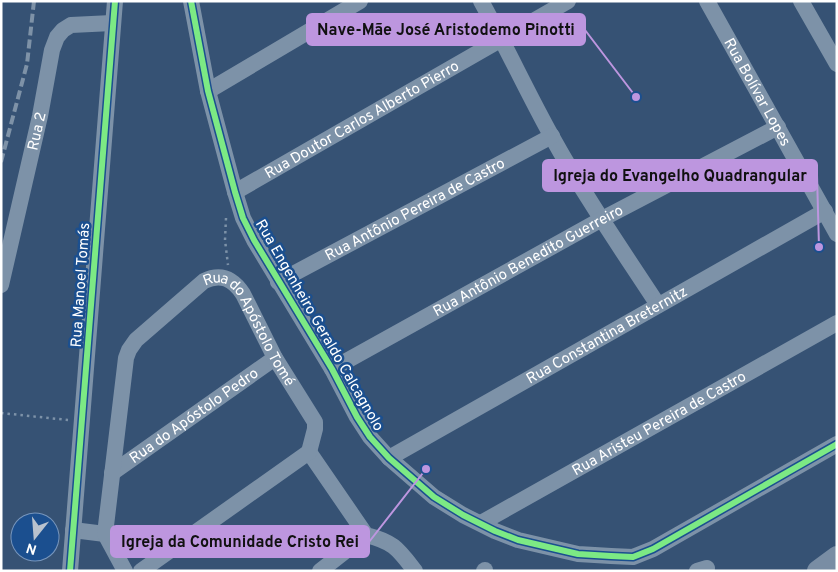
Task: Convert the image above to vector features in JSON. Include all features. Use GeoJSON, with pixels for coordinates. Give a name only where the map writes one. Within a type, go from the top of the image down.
{"type":"FeatureCollection","features":[{"type":"Feature","properties":{"kind":"street","name":"Rua Manoel Tomás"},"geometry":{"type":"LineString","coordinates":[[70,571],[115,1]]}},
{"type":"Feature","properties":{"kind":"street","name":"Rua Engenheiro Geraldo Calcagnolo"},"geometry":{"type":"LineString","coordinates":[[191,1],[208,91],[235,192],[247,225],[278,282],[332,369],[357,417],[370,437],[389,458],[434,497],[463,515],[518,540],[578,554],[633,557],[653,549],[837,444]]}},
{"type":"Feature","properties":{"kind":"street"},"geometry":{"type":"LineString","coordinates":[[208,91],[360,1]]}},
{"type":"Feature","properties":{"kind":"street"},"geometry":{"type":"LineString","coordinates":[[481,1],[552,136],[602,219],[658,305]]}},
{"type":"Feature","properties":{"kind":"street","name":"Rua Doutor Carlos Alberto Pierro"},"geometry":{"type":"LineString","coordinates":[[235,192],[568,1]]}},
{"type":"Feature","properties":{"kind":"street","name":"Rua Bolívar Lopes"},"geometry":{"type":"LineString","coordinates":[[707,1],[837,234]]}},
{"type":"Feature","properties":{"kind":"street"},"geometry":{"type":"LineString","coordinates":[[801,1],[837,64]]}},
{"type":"Feature","properties":{"kind":"street","name":"Rua 2"},"geometry":{"type":"LineString","coordinates":[[1,285],[40,116],[52,50],[57,38],[63,30],[71,25],[112,23]]}},
{"type":"Feature","properties":{"kind":"street","name":"Rua Antônio Benedito Guerreiro"},"geometry":{"type":"LineString","coordinates":[[332,369],[602,219],[778,127]]}},
{"type":"Feature","properties":{"kind":"street","name":"Rua Antônio Pereira de Castro"},"geometry":{"type":"LineString","coordinates":[[278,282],[552,136]]}},
{"type":"Feature","properties":{"kind":"street","name":"Rua Constantina Breternitz"},"geometry":{"type":"LineString","coordinates":[[389,458],[824,212]]}},
{"type":"Feature","properties":{"kind":"street","name":"Rua do Apóstolo Tomé"},"geometry":{"type":"LineString","coordinates":[[105,534],[124,364],[129,350],[136,340],[204,282],[216,277],[228,278],[243,294],[275,358],[315,422],[309,452]]}},
{"type":"Feature","properties":{"kind":"street","name":"Rua Aristeu Pereira de Castro"},"geometry":{"type":"LineString","coordinates":[[481,523],[837,323]]}},
{"type":"Feature","properties":{"kind":"street","name":"Rua do Apóstolo Pedro"},"geometry":{"type":"LineString","coordinates":[[112,473],[275,358]]}},
{"type":"Feature","properties":{"kind":"street"},"geometry":{"type":"LineString","coordinates":[[141,571],[309,452],[366,535],[383,539],[393,544],[415,571]]}},
{"type":"Feature","properties":{"kind":"street"},"geometry":{"type":"LineString","coordinates":[[73,530],[105,534],[125,571]]}},
{"type":"Feature","properties":{"kind":"street"},"geometry":{"type":"LineString","coordinates":[[320,571],[366,535]]}},
{"type":"Feature","properties":{"kind":"street"},"geometry":{"type":"LineString","coordinates":[[818,571],[837,557]]}},
{"type":"Feature","properties":{"kind":"path"},"geometry":{"type":"LineString","coordinates":[[228,278],[225,240],[226,222],[228,206],[235,192]]}},
{"type":"Feature","properties":{"kind":"path"},"geometry":{"type":"LineString","coordinates":[[1,413],[82,422]]}},
{"type":"Feature","properties":{"kind":"railway"},"geometry":{"type":"LineString","coordinates":[[1,162],[27,64],[34,1]]}},
{"type":"Feature","properties":{"kind":"cycle path"},"geometry":{"type":"LineString","coordinates":[[70,571],[115,1]]}},
{"type":"Feature","properties":{"kind":"cycle path"},"geometry":{"type":"LineString","coordinates":[[191,1],[208,91],[243,218],[254,240],[332,369],[357,417],[370,437],[389,458],[434,497],[463,515],[518,540],[578,554],[633,557],[653,549],[837,444]]}},
{"type":"Feature","properties":{"kind":"place","name":"Nave-Mãe José Aristodemo Pinotti"},"geometry":{"type":"Point","coordinates":[636,97]}},
{"type":"Feature","properties":{"kind":"place","name":"Igreja do Evangelho Quadrangular"},"geometry":{"type":"Point","coordinates":[819,247]}},
{"type":"Feature","properties":{"kind":"place","name":"Igreja da Comunidade Cristo Rei"},"geometry":{"type":"Point","coordinates":[426,469]}}]}
